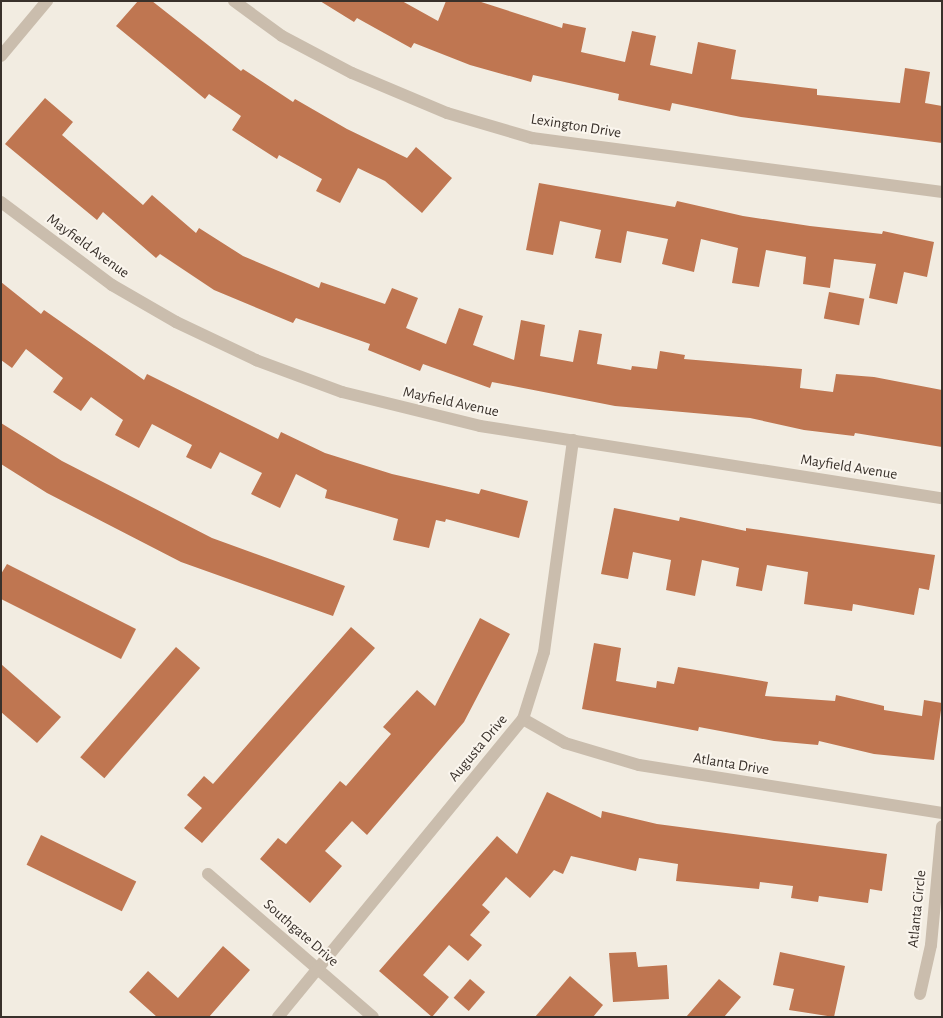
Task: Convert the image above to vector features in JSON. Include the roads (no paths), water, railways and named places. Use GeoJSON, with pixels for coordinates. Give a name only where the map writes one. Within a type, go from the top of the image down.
{"type":"FeatureCollection","features":[{"type":"Feature","properties":{"kind":"street"},"geometry":{"type":"LineString","coordinates":[[1,56],[47,1]]}},
{"type":"Feature","properties":{"kind":"street","name":"Lexington Drive"},"geometry":{"type":"LineString","coordinates":[[234,1],[282,36],[352,72],[447,113],[532,138],[942,192]]}},
{"type":"Feature","properties":{"kind":"street","name":"Mayfield Avenue"},"geometry":{"type":"LineString","coordinates":[[1,202],[112,285],[176,322],[256,360],[342,392],[427,415],[942,498]]}},
{"type":"Feature","properties":{"kind":"street","name":"Augusta Drive"},"geometry":{"type":"LineString","coordinates":[[278,1017],[319,970],[333,946],[523,720],[544,652],[573,440]]}},
{"type":"Feature","properties":{"kind":"street","name":"Atlanta Drive"},"geometry":{"type":"LineString","coordinates":[[523,720],[565,743],[638,765],[942,813]]}},
{"type":"Feature","properties":{"kind":"street","name":"Atlanta Circle"},"geometry":{"type":"LineString","coordinates":[[920,994],[931,945],[942,827]]}},
{"type":"Feature","properties":{"kind":"street","name":"Southgate Drive"},"geometry":{"type":"LineString","coordinates":[[208,874],[373,1017]]}}]}
